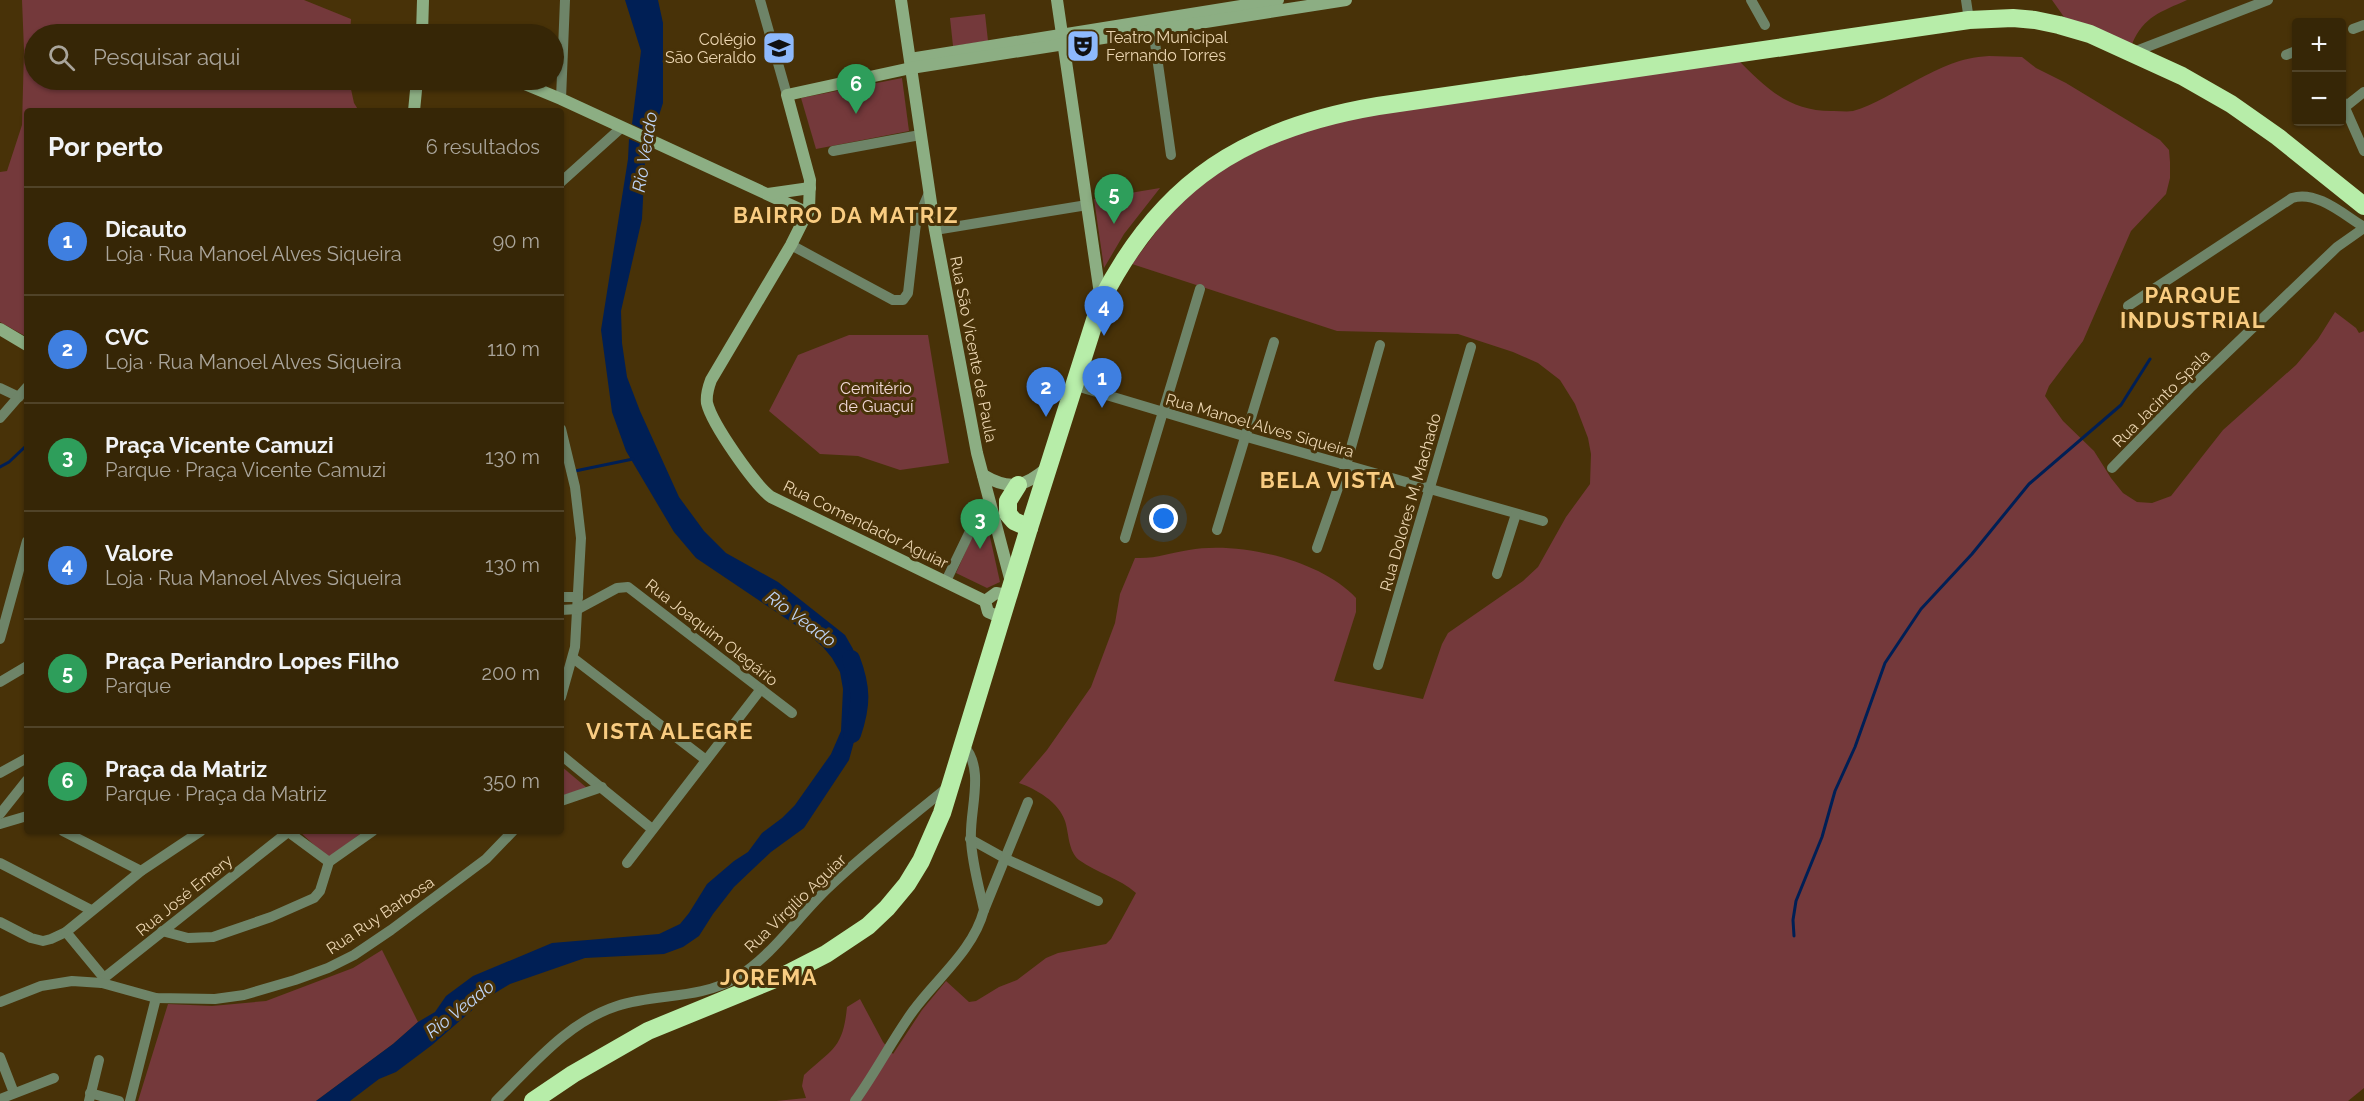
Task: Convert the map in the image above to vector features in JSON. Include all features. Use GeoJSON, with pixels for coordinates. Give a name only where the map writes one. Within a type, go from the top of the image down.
{"type":"FeatureCollection","features":[{"type":"Feature","properties":{"kind":"highway"},"geometry":{"type":"LineString","coordinates":[[533,1101],[573,1074],[648,1031],[785,975],[826,954],[868,926],[887,908],[921,861],[942,813],[1073,384],[1101,302],[1131,251],[1166,208],[1191,184],[1229,155],[1261,139],[1301,123],[1341,113],[1390,105],[1969,20],[2036,20],[2090,34],[2182,76],[2231,104],[2278,137],[2364,206]]}},
{"type":"Feature","properties":{"kind":"highway"},"geometry":{"type":"LineString","coordinates":[[1018,485],[1008,501],[1008,514],[1014,521],[1029,528]]}},
{"type":"Feature","properties":{"kind":"street"},"geometry":{"type":"LineString","coordinates":[[422,24],[423,0]]}},
{"type":"Feature","properties":{"kind":"street"},"geometry":{"type":"LineString","coordinates":[[564,25],[565,0]]}},
{"type":"Feature","properties":{"kind":"street"},"geometry":{"type":"LineString","coordinates":[[539,90],[808,213],[810,188],[808,174],[760,0]]}},
{"type":"Feature","properties":{"kind":"street","name":"Rua São Vicente de Paula"},"geometry":{"type":"LineString","coordinates":[[901,0],[935,230],[977,453],[1010,590]]}},
{"type":"Feature","properties":{"kind":"street"},"geometry":{"type":"LineString","coordinates":[[1057,0],[1101,302]]}},
{"type":"Feature","properties":{"kind":"street"},"geometry":{"type":"LineString","coordinates":[[787,95],[911,63],[1152,24],[1278,0]]}},
{"type":"Feature","properties":{"kind":"street"},"geometry":{"type":"LineString","coordinates":[[1152,24],[1346,0]]}},
{"type":"Feature","properties":{"kind":"street"},"geometry":{"type":"LineString","coordinates":[[1751,0],[1765,25]]}},
{"type":"Feature","properties":{"kind":"street"},"geometry":{"type":"LineString","coordinates":[[1966,0],[1969,20]]}},
{"type":"Feature","properties":{"kind":"street"},"geometry":{"type":"LineString","coordinates":[[2130,53],[2268,0]]}},
{"type":"Feature","properties":{"kind":"street"},"geometry":{"type":"LineString","coordinates":[[1152,24],[1171,155]]}},
{"type":"Feature","properties":{"kind":"street"},"geometry":{"type":"LineString","coordinates":[[414,108],[416,90]]}},
{"type":"Feature","properties":{"kind":"street"},"geometry":{"type":"LineString","coordinates":[[561,90],[561,99]]}},
{"type":"Feature","properties":{"kind":"street"},"geometry":{"type":"LineString","coordinates":[[2346,102],[2364,92]]}},
{"type":"Feature","properties":{"kind":"street"},"geometry":{"type":"LineString","coordinates":[[2346,111],[2364,151]]}},
{"type":"Feature","properties":{"kind":"street"},"geometry":{"type":"LineString","coordinates":[[564,180],[626,130]]}},
{"type":"Feature","properties":{"kind":"street"},"geometry":{"type":"LineString","coordinates":[[833,151],[921,135]]}},
{"type":"Feature","properties":{"kind":"street"},"geometry":{"type":"LineString","coordinates":[[767,194],[810,188]]}},
{"type":"Feature","properties":{"kind":"street"},"geometry":{"type":"LineString","coordinates":[[791,246],[894,300],[903,300],[908,293],[916,223],[929,193]]}},
{"type":"Feature","properties":{"kind":"street"},"geometry":{"type":"LineString","coordinates":[[2128,306],[2292,198],[2304,196],[2318,199],[2364,228]]}},
{"type":"Feature","properties":{"kind":"street"},"geometry":{"type":"LineString","coordinates":[[935,230],[1087,205]]}},
{"type":"Feature","properties":{"kind":"street","name":"Rua Comendador Aguiar"},"geometry":{"type":"LineString","coordinates":[[808,213],[791,246],[711,380],[707,402],[711,415],[751,478],[771,497],[985,601],[988,612],[1002,618]]}},
{"type":"Feature","properties":{"kind":"street","name":"Rua Jacinto Spala"},"geometry":{"type":"LineString","coordinates":[[2112,468],[2190,388],[2337,247],[2364,228]]}},
{"type":"Feature","properties":{"kind":"street"},"geometry":{"type":"LineString","coordinates":[[1125,538],[1200,289]]}},
{"type":"Feature","properties":{"kind":"street"},"geometry":{"type":"LineString","coordinates":[[0,329],[24,343]]}},
{"type":"Feature","properties":{"kind":"street"},"geometry":{"type":"LineString","coordinates":[[1217,530],[1274,342]]}},
{"type":"Feature","properties":{"kind":"street"},"geometry":{"type":"LineString","coordinates":[[1317,548],[1346,465],[1380,345]]}},
{"type":"Feature","properties":{"kind":"street","name":"Rua Dolores M. Machado"},"geometry":{"type":"LineString","coordinates":[[1378,665],[1471,346]]}},
{"type":"Feature","properties":{"kind":"street","name":"Rua Manoel Alves Siqueira"},"geometry":{"type":"LineString","coordinates":[[1073,384],[1247,437],[1543,521]]}},
{"type":"Feature","properties":{"kind":"street"},"geometry":{"type":"LineString","coordinates":[[0,388],[18,398]]}},
{"type":"Feature","properties":{"kind":"street"},"geometry":{"type":"LineString","coordinates":[[0,418],[24,391]]}},
{"type":"Feature","properties":{"kind":"street"},"geometry":{"type":"LineString","coordinates":[[564,442],[573,478],[581,538],[573,658],[564,687]]}},
{"type":"Feature","properties":{"kind":"street"},"geometry":{"type":"LineString","coordinates":[[983,475],[997,482],[1018,485],[1028,483],[1049,466]]}},
{"type":"Feature","properties":{"kind":"street"},"geometry":{"type":"LineString","coordinates":[[946,581],[974,523],[992,508]]}},
{"type":"Feature","properties":{"kind":"street"},"geometry":{"type":"LineString","coordinates":[[1497,573],[1516,514]]}},
{"type":"Feature","properties":{"kind":"street"},"geometry":{"type":"LineString","coordinates":[[1,631],[24,551]]}},
{"type":"Feature","properties":{"kind":"street","name":"Rua Joaquim Olegário"},"geometry":{"type":"LineString","coordinates":[[578,609],[617,588],[628,587],[792,713]]}},
{"type":"Feature","properties":{"kind":"street"},"geometry":{"type":"LineString","coordinates":[[985,601],[996,593],[1010,590]]}},
{"type":"Feature","properties":{"kind":"street"},"geometry":{"type":"LineString","coordinates":[[564,597],[578,597]]}},
{"type":"Feature","properties":{"kind":"street"},"geometry":{"type":"LineString","coordinates":[[564,610],[578,609]]}},
{"type":"Feature","properties":{"kind":"street"},"geometry":{"type":"LineString","coordinates":[[573,658],[706,760]]}},
{"type":"Feature","properties":{"kind":"street"},"geometry":{"type":"LineString","coordinates":[[0,682],[24,668]]}},
{"type":"Feature","properties":{"kind":"street"},"geometry":{"type":"LineString","coordinates":[[627,863],[761,689]]}},
{"type":"Feature","properties":{"kind":"street"},"geometry":{"type":"LineString","coordinates":[[963,745],[971,756],[975,771],[970,839],[984,910]]}},
{"type":"Feature","properties":{"kind":"street"},"geometry":{"type":"LineString","coordinates":[[564,757],[652,828]]}},
{"type":"Feature","properties":{"kind":"street"},"geometry":{"type":"LineString","coordinates":[[0,773],[24,760]]}},
{"type":"Feature","properties":{"kind":"street"},"geometry":{"type":"LineString","coordinates":[[0,814],[24,784]]}},
{"type":"Feature","properties":{"kind":"street","name":"Rua Virgilio Aguiar"},"geometry":{"type":"LineString","coordinates":[[496,1101],[547,1051],[572,1031],[603,1012],[637,1001],[703,992],[744,972],[780,940],[828,887],[949,786]]}},
{"type":"Feature","properties":{"kind":"street"},"geometry":{"type":"LineString","coordinates":[[564,800],[602,788]]}},
{"type":"Feature","properties":{"kind":"street"},"geometry":{"type":"LineString","coordinates":[[855,1101],[913,1011],[970,943],[1028,802]]}},
{"type":"Feature","properties":{"kind":"street"},"geometry":{"type":"LineString","coordinates":[[0,824],[24,817]]}},
{"type":"Feature","properties":{"kind":"street"},"geometry":{"type":"LineString","coordinates":[[69,834],[141,871]]}},
{"type":"Feature","properties":{"kind":"street"},"geometry":{"type":"LineString","coordinates":[[0,922],[31,938],[43,941],[51,939],[66,932],[141,871],[196,834]]}},
{"type":"Feature","properties":{"kind":"street","name":"Rua José Emery"},"geometry":{"type":"LineString","coordinates":[[103,981],[284,834]]}},
{"type":"Feature","properties":{"kind":"street"},"geometry":{"type":"LineString","coordinates":[[292,834],[329,862]]}},
{"type":"Feature","properties":{"kind":"street"},"geometry":{"type":"LineString","coordinates":[[162,931],[188,938],[205,938],[271,917],[318,895],[329,862],[369,834]]}},
{"type":"Feature","properties":{"kind":"street","name":"Rua Ruy Barbosa"},"geometry":{"type":"LineString","coordinates":[[0,1002],[41,986],[72,981],[103,981],[156,998],[230,998],[295,980],[328,968],[354,955],[486,859],[510,834]]}},
{"type":"Feature","properties":{"kind":"street"},"geometry":{"type":"LineString","coordinates":[[970,839],[1006,859],[1098,901]]}},
{"type":"Feature","properties":{"kind":"street"},"geometry":{"type":"LineString","coordinates":[[0,863],[91,910]]}},
{"type":"Feature","properties":{"kind":"street"},"geometry":{"type":"LineString","coordinates":[[66,932],[103,981]]}},
{"type":"Feature","properties":{"kind":"street"},"geometry":{"type":"LineString","coordinates":[[130,1101],[156,998]]}},
{"type":"Feature","properties":{"kind":"street"},"geometry":{"type":"LineString","coordinates":[[0,1057],[14,1093]]}},
{"type":"Feature","properties":{"kind":"street"},"geometry":{"type":"LineString","coordinates":[[99,1060],[90,1097],[119,1101]]}},
{"type":"Feature","properties":{"kind":"street"},"geometry":{"type":"LineString","coordinates":[[0,1099],[54,1078]]}},
{"type":"Feature","properties":{"kind":"green space"},"geometry":{"type":"Polygon","coordinates":[[[22,0],[304,0],[351,19],[351,24],[24,24],[24,50],[22,0]]]}},
{"type":"Feature","properties":{"kind":"green space"},"geometry":{"type":"Polygon","coordinates":[[[2052,0],[2187,0],[2154,16],[2142,27],[2132,44],[2064,17],[2052,0]]]}},
{"type":"Feature","properties":{"kind":"green space"},"geometry":{"type":"Polygon","coordinates":[[[985,14],[988,41],[953,46],[950,18],[985,14]]]}},
{"type":"Feature","properties":{"kind":"green space"},"geometry":{"type":"Polygon","coordinates":[[[24,50],[24,90],[351,90],[357,108],[24,108],[24,335],[0,322],[0,172],[7,171],[22,125],[24,50]]]}},
{"type":"Feature","properties":{"kind":"green space"},"geometry":{"type":"Polygon","coordinates":[[[1989,56],[2022,57],[2036,68],[2066,83],[2160,140],[2169,150],[2170,178],[2166,194],[2131,231],[2083,341],[2049,386],[2045,396],[2063,421],[2094,451],[2123,493],[2137,502],[2152,503],[2171,496],[2223,430],[2296,365],[2318,339],[2335,312],[2359,333],[2364,331],[2364,1088],[2348,1101],[776,1101],[806,1098],[802,1086],[804,1075],[834,1047],[843,1032],[847,1007],[860,999],[883,1042],[893,1054],[922,1010],[946,981],[969,1002],[976,1001],[999,987],[1017,980],[1046,958],[1058,953],[1106,944],[1111,939],[1136,893],[1079,860],[1073,852],[1065,821],[1058,808],[1033,789],[1019,783],[1047,750],[1091,687],[1115,623],[1120,594],[1135,558],[1150,558],[1189,550],[1231,548],[1278,556],[1322,573],[1356,598],[1356,612],[1334,681],[1423,699],[1448,633],[1523,581],[1538,567],[1566,517],[1590,484],[1591,454],[1588,438],[1575,404],[1560,380],[1538,363],[1513,352],[1458,334],[1337,331],[1132,264],[1162,224],[1189,195],[1217,171],[1310,125],[1736,58],[1768,88],[1791,103],[1818,110],[1851,111],[1877,102],[1951,64],[1989,56]]]}},
{"type":"Feature","properties":{"kind":"green space"},"geometry":{"type":"Polygon","coordinates":[[[902,78],[909,131],[816,149],[801,98],[902,78]]]}},
{"type":"Feature","properties":{"kind":"green space"},"geometry":{"type":"Polygon","coordinates":[[[1160,188],[1124,234],[1104,268],[1094,199],[1160,188]]]}},
{"type":"Feature","properties":{"kind":"green space","name":"Cemitério de Guaçuí"},"geometry":{"type":"Polygon","coordinates":[[[849,335],[928,335],[949,463],[900,470],[858,456],[820,454],[769,411],[798,355],[849,335]]]}},
{"type":"Feature","properties":{"kind":"green space"},"geometry":{"type":"Polygon","coordinates":[[[986,519],[1000,582],[987,588],[956,573],[978,524],[986,519]]]}},
{"type":"Feature","properties":{"kind":"green space"},"geometry":{"type":"Polygon","coordinates":[[[564,769],[587,788],[564,795],[564,769]]]}},
{"type":"Feature","properties":{"kind":"green space"},"geometry":{"type":"Polygon","coordinates":[[[302,834],[360,834],[328,858],[302,834]]]}},
{"type":"Feature","properties":{"kind":"green space"},"geometry":{"type":"Polygon","coordinates":[[[382,950],[418,1022],[393,1044],[316,1101],[138,1101],[168,1004],[212,1006],[266,1001],[353,968],[382,950]]]}},
{"type":"Feature","properties":{"kind":"water","name":"Rio Veado"},"geometry":{"type":"Polygon","coordinates":[[[625,0],[658,0],[663,23],[663,103],[653,134],[632,124],[641,51],[625,0]]]}},
{"type":"Feature","properties":{"kind":"water"},"geometry":{"type":"Polygon","coordinates":[[[629,139],[652,149],[645,161],[642,219],[621,311],[622,343],[627,377],[679,497],[704,531],[726,553],[778,582],[845,635],[853,649],[859,677],[858,727],[849,760],[804,828],[771,852],[734,887],[699,936],[683,947],[664,954],[585,958],[510,984],[485,999],[432,1045],[396,1072],[379,1079],[350,1101],[316,1101],[393,1044],[418,1022],[435,1012],[446,996],[473,976],[552,943],[659,934],[680,924],[707,884],[748,852],[762,833],[795,805],[831,754],[841,731],[843,689],[840,672],[832,658],[803,630],[696,558],[674,532],[626,451],[612,412],[601,330],[628,159],[629,139]]]}},
{"type":"Feature","properties":{"kind":"waterway"},"geometry":{"type":"LineString","coordinates":[[1794,936],[1793,920],[1796,901],[1822,837],[1835,791],[1855,747],[1885,663],[1921,609],[1972,554],[2029,484],[2121,405],[2150,359]]}},
{"type":"Feature","properties":{"kind":"waterway"},"geometry":{"type":"LineString","coordinates":[[0,467],[24,448]]}},
{"type":"Feature","properties":{"kind":"waterway"},"geometry":{"type":"LineString","coordinates":[[575,471],[633,459]]}},
{"type":"Feature","properties":{"kind":"waterway","name":"Rio Veado"},"geometry":{"type":"LineString","coordinates":[[851,659],[859,688],[858,714],[852,734]]}},
{"type":"Feature","properties":{"kind":"place","name":"Teatro Municipal Fernando Torres"},"geometry":{"type":"Point","coordinates":[1083,46]}},
{"type":"Feature","properties":{"kind":"place","name":"Colégio São Geraldo"},"geometry":{"type":"Point","coordinates":[779,48]}},
{"type":"Feature","properties":{"kind":"place","name":"Praça da Matriz"},"geometry":{"type":"Point","coordinates":[856,114]}},
{"type":"Feature","properties":{"kind":"place","name":"Praça Periandro Lopes Filho"},"geometry":{"type":"Point","coordinates":[1114,224]}},
{"type":"Feature","properties":{"kind":"place","name":"Valore"},"geometry":{"type":"Point","coordinates":[1104,336]}},
{"type":"Feature","properties":{"kind":"place","name":"Dicauto"},"geometry":{"type":"Point","coordinates":[1102,408]}},
{"type":"Feature","properties":{"kind":"place","name":"CVC"},"geometry":{"type":"Point","coordinates":[1046,417]}},
{"type":"Feature","properties":{"kind":"place","name":"Praça Vicente Camuzi"},"geometry":{"type":"Point","coordinates":[980,549]}},
{"type":"Feature","properties":{"kind":"district","name":"BAIRRO DA MATRIZ"},"geometry":{"type":"Point","coordinates":[846,215]}},
{"type":"Feature","properties":{"kind":"district","name":"PARQUE INDUSTRIAL"},"geometry":{"type":"Point","coordinates":[2193,308]}},
{"type":"Feature","properties":{"kind":"district","name":"BELA VISTA"},"geometry":{"type":"Point","coordinates":[1328,480]}},
{"type":"Feature","properties":{"kind":"district","name":"VISTA ALEGRE"},"geometry":{"type":"Point","coordinates":[670,731]}},
{"type":"Feature","properties":{"kind":"district","name":"JOREMA"},"geometry":{"type":"Point","coordinates":[769,977]}}]}
